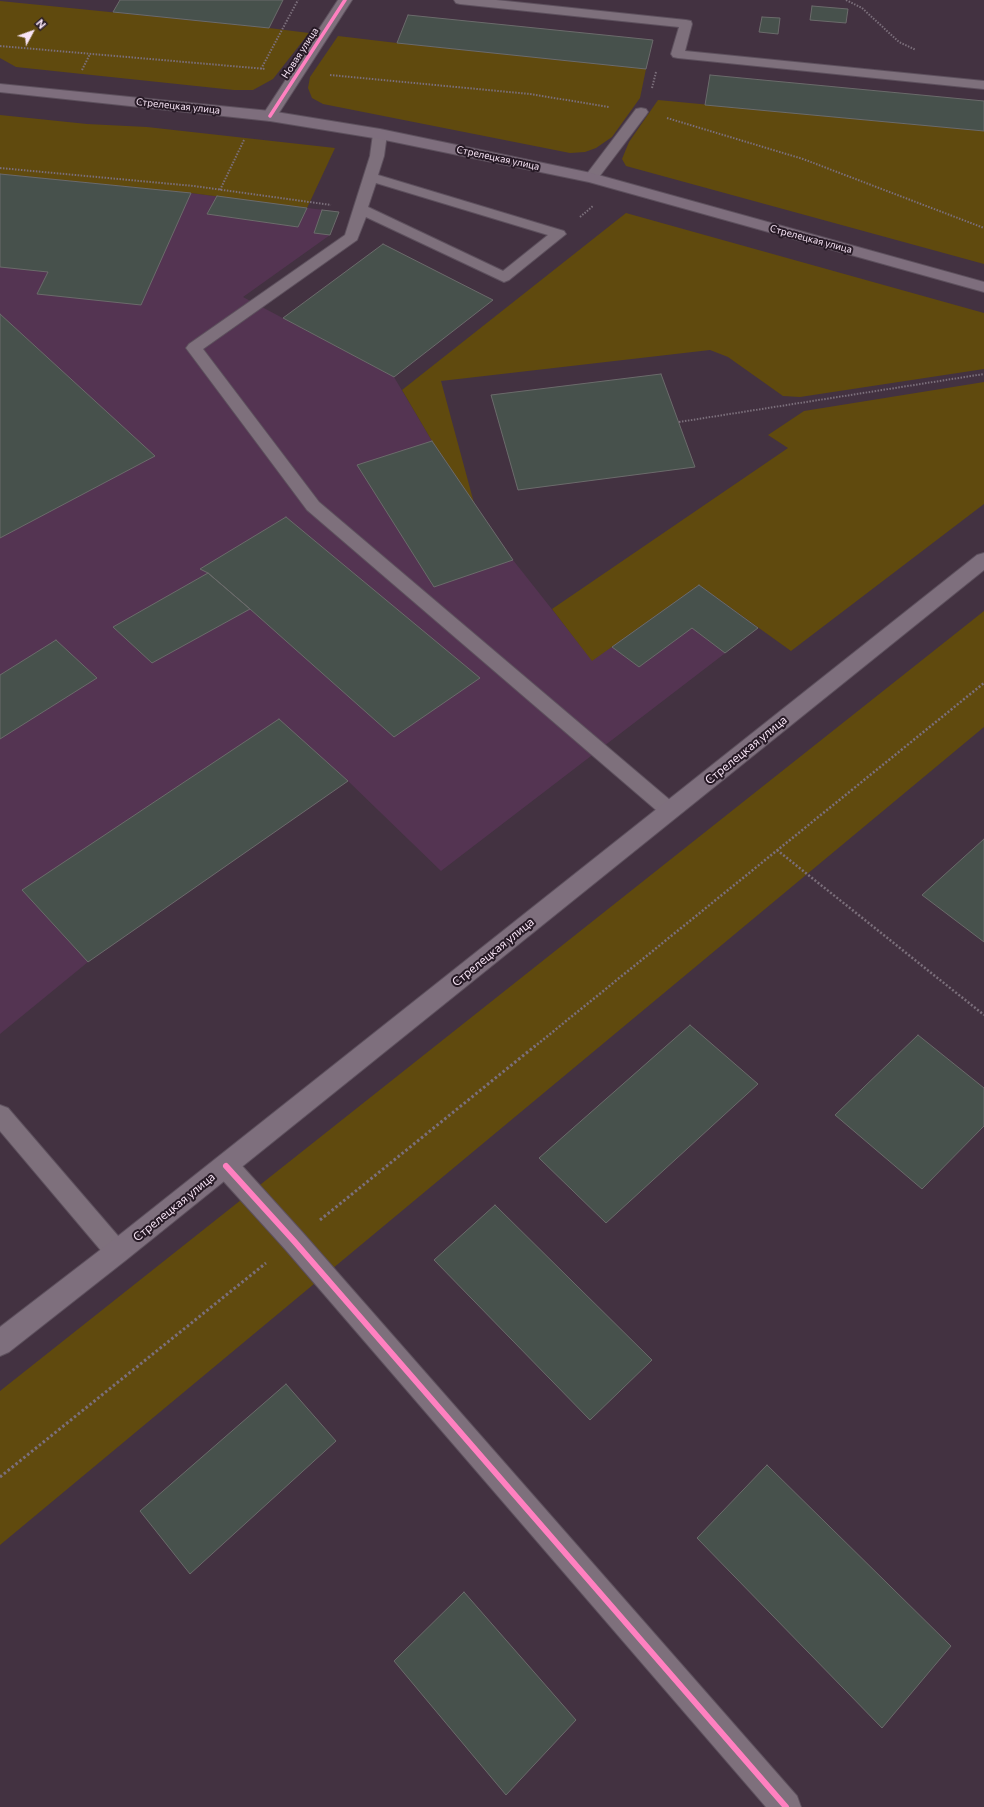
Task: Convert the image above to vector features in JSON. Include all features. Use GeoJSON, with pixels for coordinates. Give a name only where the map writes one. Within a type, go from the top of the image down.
{"type":"FeatureCollection","features":[{"type":"Feature","properties":{"kind":"main road","name":"Стрелецкая улица"},"geometry":{"type":"LineString","coordinates":[[0,88],[263,115],[380,134],[591,178],[984,287]]}},
{"type":"Feature","properties":{"kind":"main road","name":"Стрелецкая улица"},"geometry":{"type":"LineString","coordinates":[[0,1343],[118,1252],[984,560]]}},
{"type":"Feature","properties":{"kind":"street","name":"Новая улица"},"geometry":{"type":"LineString","coordinates":[[263,115],[298,72],[345,0]]}},
{"type":"Feature","properties":{"kind":"street"},"geometry":{"type":"LineString","coordinates":[[226,1166],[294,1241],[786,1807]]}},
{"type":"Feature","properties":{"kind":"lane"},"geometry":{"type":"LineString","coordinates":[[460,0],[551,5],[686,24],[678,54],[984,85]]}},
{"type":"Feature","properties":{"kind":"lane"},"geometry":{"type":"LineString","coordinates":[[591,178],[641,112]]}},
{"type":"Feature","properties":{"kind":"lane"},"geometry":{"type":"LineString","coordinates":[[380,134],[377,156],[352,237],[194,348],[313,506],[670,811]]}},
{"type":"Feature","properties":{"kind":"lane"},"geometry":{"type":"LineString","coordinates":[[361,208],[504,277],[559,234],[371,177]]}},
{"type":"Feature","properties":{"kind":"lane"},"geometry":{"type":"LineString","coordinates":[[0,1115],[118,1252]]}},
{"type":"Feature","properties":{"kind":"path"},"geometry":{"type":"LineString","coordinates":[[261,69],[298,0]]}},
{"type":"Feature","properties":{"kind":"path"},"geometry":{"type":"LineString","coordinates":[[846,0],[862,8],[899,42],[919,51]]}},
{"type":"Feature","properties":{"kind":"path"},"geometry":{"type":"LineString","coordinates":[[0,46],[530,94],[641,112],[696,126],[803,160],[984,228]]}},
{"type":"Feature","properties":{"kind":"path"},"geometry":{"type":"LineString","coordinates":[[220,190],[263,115]]}},
{"type":"Feature","properties":{"kind":"path"},"geometry":{"type":"LineString","coordinates":[[0,168],[220,190],[361,208]]}},
{"type":"Feature","properties":{"kind":"path"},"geometry":{"type":"LineString","coordinates":[[679,422],[984,374]]}},
{"type":"Feature","properties":{"kind":"path"},"geometry":{"type":"LineString","coordinates":[[0,1477],[984,682]]}},
{"type":"Feature","properties":{"kind":"path"},"geometry":{"type":"LineString","coordinates":[[777,850],[984,1015]]}},
{"type":"Feature","properties":{"kind":"shaded area"},"geometry":{"type":"Polygon","coordinates":[[[0,1],[309,33],[273,79],[253,90],[234,90],[16,67],[0,58],[0,1]]]}},
{"type":"Feature","properties":{"kind":"shaded area"},"geometry":{"type":"Polygon","coordinates":[[[338,36],[646,69],[640,98],[612,137],[596,148],[585,152],[570,153],[323,104],[312,98],[308,88],[310,77],[338,36]]]}},
{"type":"Feature","properties":{"kind":"shaded area"},"geometry":{"type":"Polygon","coordinates":[[[658,100],[984,131],[984,264],[626,166],[622,159],[629,142],[658,100]]]}},
{"type":"Feature","properties":{"kind":"shaded area"},"geometry":{"type":"Polygon","coordinates":[[[0,115],[87,124],[147,127],[335,148],[307,208],[191,193],[0,174],[0,115]]]}},
{"type":"Feature","properties":{"kind":"shaded area"},"geometry":{"type":"Polygon","coordinates":[[[0,174],[191,193],[339,212],[330,235],[243,297],[394,377],[432,441],[513,560],[592,660],[699,585],[758,628],[441,871],[348,781],[88,962],[0,1034],[0,174]]]}},
{"type":"Feature","properties":{"kind":"shaded area"},"geometry":{"type":"Polygon","coordinates":[[[626,213],[984,313],[984,369],[800,397],[783,396],[728,357],[710,350],[441,381],[474,503],[432,441],[402,390],[626,213]]]}},
{"type":"Feature","properties":{"kind":"shaded area"},"geometry":{"type":"Polygon","coordinates":[[[984,382],[984,504],[791,651],[699,585],[592,661],[552,609],[788,448],[768,435],[804,411],[984,382]]]}},
{"type":"Feature","properties":{"kind":"shaded area"},"geometry":{"type":"Polygon","coordinates":[[[984,611],[984,727],[0,1545],[0,1391],[984,611]]]}},
{"type":"Feature","properties":{"kind":"building"},"geometry":{"type":"Polygon","coordinates":[[[120,0],[283,0],[269,28],[113,12],[120,0]]]}},
{"type":"Feature","properties":{"kind":"building"},"geometry":{"type":"Polygon","coordinates":[[[812,6],[848,9],[846,23],[810,20],[812,6]]]}},
{"type":"Feature","properties":{"kind":"building"},"geometry":{"type":"Polygon","coordinates":[[[408,15],[653,40],[646,69],[397,43],[408,15]]]}},
{"type":"Feature","properties":{"kind":"building"},"geometry":{"type":"Polygon","coordinates":[[[762,17],[780,18],[778,34],[759,32],[762,17]]]}},
{"type":"Feature","properties":{"kind":"building"},"geometry":{"type":"Polygon","coordinates":[[[710,75],[984,101],[984,131],[705,105],[710,75]]]}},
{"type":"Feature","properties":{"kind":"building"},"geometry":{"type":"Polygon","coordinates":[[[0,174],[191,193],[141,305],[37,294],[48,272],[0,267],[0,174]]]}},
{"type":"Feature","properties":{"kind":"building"},"geometry":{"type":"Polygon","coordinates":[[[217,196],[307,208],[298,227],[207,214],[217,196]]]}},
{"type":"Feature","properties":{"kind":"building"},"geometry":{"type":"Polygon","coordinates":[[[322,210],[339,212],[330,235],[314,233],[322,210]]]}},
{"type":"Feature","properties":{"kind":"building"},"geometry":{"type":"Polygon","coordinates":[[[383,244],[493,300],[394,377],[283,318],[383,244]]]}},
{"type":"Feature","properties":{"kind":"building"},"geometry":{"type":"Polygon","coordinates":[[[0,314],[155,456],[0,538],[0,314]]]}},
{"type":"Feature","properties":{"kind":"building"},"geometry":{"type":"Polygon","coordinates":[[[661,374],[695,467],[518,490],[491,395],[661,374]]]}},
{"type":"Feature","properties":{"kind":"building"},"geometry":{"type":"Polygon","coordinates":[[[432,441],[513,560],[434,587],[357,465],[432,441]]]}},
{"type":"Feature","properties":{"kind":"building"},"geometry":{"type":"Polygon","coordinates":[[[286,517],[480,678],[394,737],[250,609],[208,573],[200,569],[286,517]]]}},
{"type":"Feature","properties":{"kind":"building"},"geometry":{"type":"Polygon","coordinates":[[[208,573],[250,609],[152,663],[113,627],[208,573]]]}},
{"type":"Feature","properties":{"kind":"building"},"geometry":{"type":"Polygon","coordinates":[[[699,585],[758,628],[725,653],[692,628],[639,667],[612,647],[699,585]]]}},
{"type":"Feature","properties":{"kind":"building"},"geometry":{"type":"Polygon","coordinates":[[[56,640],[97,678],[0,739],[0,675],[56,640]]]}},
{"type":"Feature","properties":{"kind":"building"},"geometry":{"type":"Polygon","coordinates":[[[279,719],[348,781],[88,962],[22,890],[279,719]]]}},
{"type":"Feature","properties":{"kind":"building"},"geometry":{"type":"Polygon","coordinates":[[[984,839],[984,942],[922,895],[984,839]]]}},
{"type":"Feature","properties":{"kind":"building"},"geometry":{"type":"Polygon","coordinates":[[[690,1025],[758,1084],[606,1223],[539,1158],[690,1025]]]}},
{"type":"Feature","properties":{"kind":"building"},"geometry":{"type":"Polygon","coordinates":[[[918,1035],[984,1088],[984,1126],[922,1189],[835,1115],[918,1035]]]}},
{"type":"Feature","properties":{"kind":"building"},"geometry":{"type":"Polygon","coordinates":[[[495,1205],[652,1360],[590,1420],[434,1260],[495,1205]]]}},
{"type":"Feature","properties":{"kind":"building"},"geometry":{"type":"Polygon","coordinates":[[[286,1384],[336,1441],[190,1574],[140,1511],[286,1384]]]}},
{"type":"Feature","properties":{"kind":"building"},"geometry":{"type":"Polygon","coordinates":[[[767,1465],[951,1646],[882,1728],[697,1538],[767,1465]]]}},
{"type":"Feature","properties":{"kind":"building"},"geometry":{"type":"Polygon","coordinates":[[[464,1592],[576,1720],[506,1795],[394,1661],[464,1592]]]}},
{"type":"Feature","properties":{"kind":"cycle path"},"geometry":{"type":"LineString","coordinates":[[270,116],[345,0]]}},
{"type":"Feature","properties":{"kind":"cycle path"},"geometry":{"type":"LineString","coordinates":[[226,1166],[294,1241],[786,1807]]}}]}
